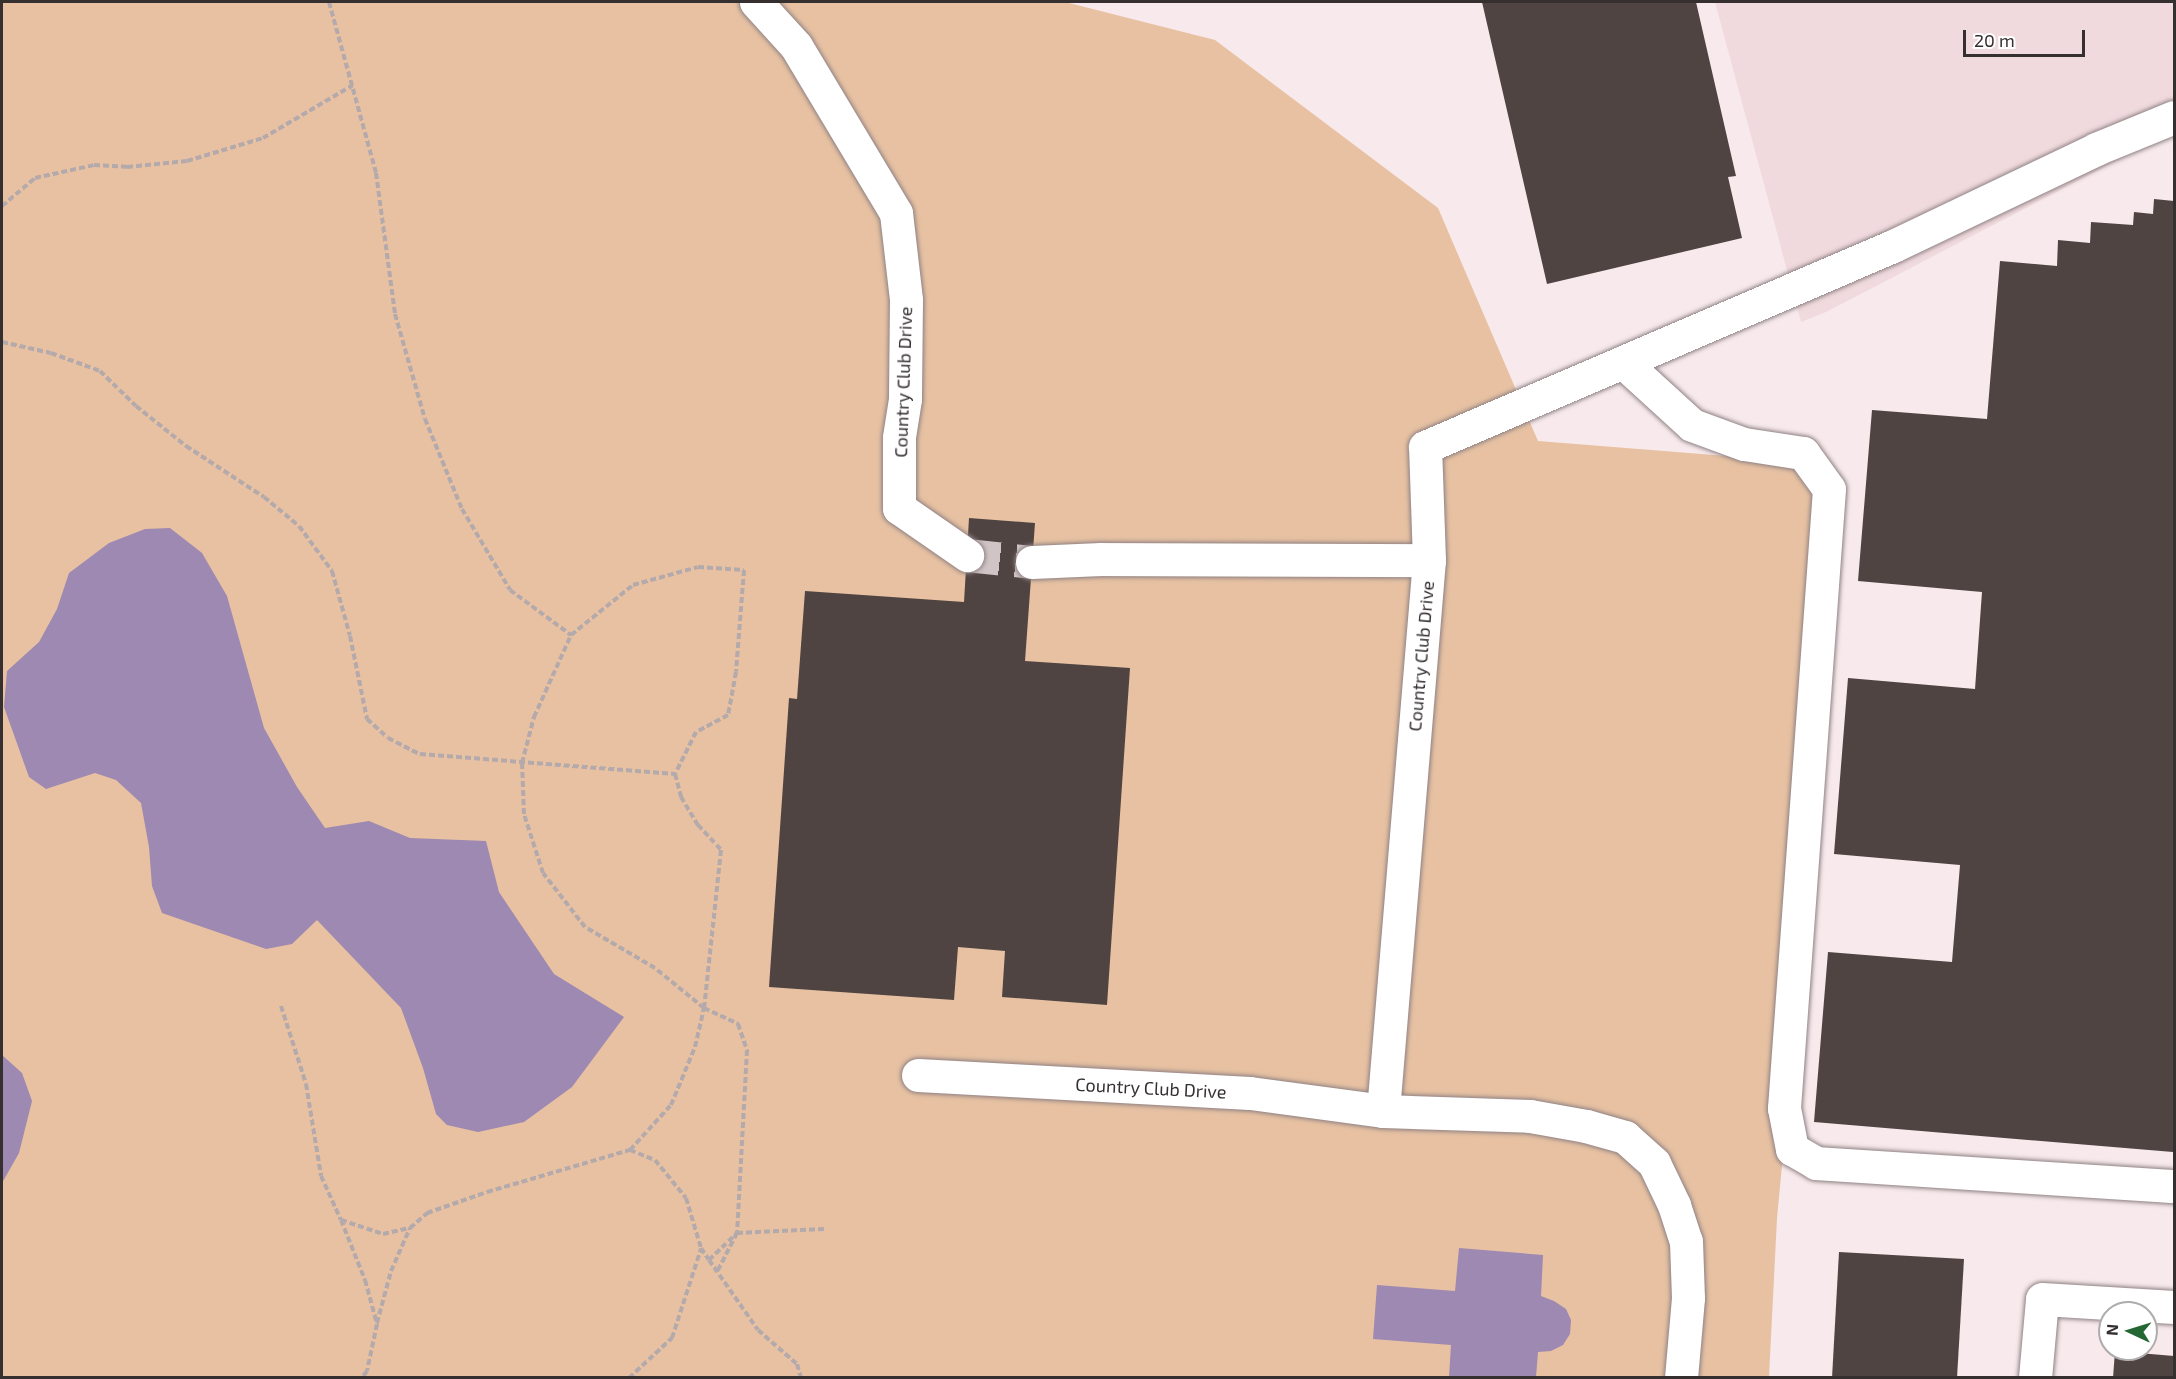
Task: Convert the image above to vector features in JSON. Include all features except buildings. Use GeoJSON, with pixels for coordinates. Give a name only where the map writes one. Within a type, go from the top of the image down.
{"type":"FeatureCollection","features":[{"type":"Feature","properties":{"kind":"lane","name":"Country Club Drive"},"geometry":{"type":"LineString","coordinates":[[756,2],[796,46],[896,213],[906,300],[905,399],[899,438],[899,508],[967,555]]}},
{"type":"Feature","properties":{"kind":"lane"},"geometry":{"type":"LineString","coordinates":[[1429,560],[1425,447],[1893,246],[2097,149],[2175,117]]}},
{"type":"Feature","properties":{"kind":"lane"},"geometry":{"type":"LineString","coordinates":[[1623,362],[1692,425],[1744,444],[1803,453],[1829,489],[1784,1108],[1792,1149],[1816,1164],[2175,1186]]}},
{"type":"Feature","properties":{"kind":"lane","name":"Country Club Drive"},"geometry":{"type":"LineString","coordinates":[[1032,562],[1101,559],[1429,560],[1383,1110]]}},
{"type":"Feature","properties":{"kind":"lane","name":"Country Club Drive"},"geometry":{"type":"LineString","coordinates":[[918,1075],[1250,1093],[1383,1110],[1530,1116],[1586,1126],[1625,1137],[1654,1163],[1674,1205],[1686,1241],[1688,1298],[1681,1377]]}},
{"type":"Feature","properties":{"kind":"lane"},"geometry":{"type":"LineString","coordinates":[[2035,1377],[2042,1299],[2175,1307]]}},
{"type":"Feature","properties":{"kind":"path"},"geometry":{"type":"LineString","coordinates":[[329,2],[376,173],[394,314],[425,419],[462,509],[510,590],[571,634]]}},
{"type":"Feature","properties":{"kind":"path"},"geometry":{"type":"LineString","coordinates":[[2,206],[35,178],[94,165],[127,167],[187,161],[263,138],[353,85]]}},
{"type":"Feature","properties":{"kind":"path"},"geometry":{"type":"LineString","coordinates":[[2,342],[51,353],[100,372],[136,406],[186,446],[264,497],[299,526],[332,571],[350,636],[367,719],[388,738],[420,754],[675,774]]}},
{"type":"Feature","properties":{"kind":"path"},"geometry":{"type":"LineString","coordinates":[[362,1377],[367,1371],[391,1271],[410,1228],[428,1213],[487,1192],[630,1150],[671,1105],[695,1047],[704,1008],[722,850],[698,825],[681,797],[675,774],[696,732],[728,715],[736,672],[744,570],[698,567],[633,585],[571,634],[534,717],[522,763],[524,814],[543,873],[585,927],[655,968],[704,1008],[738,1024],[747,1050],[737,1233],[717,1272]]}},
{"type":"Feature","properties":{"kind":"path"},"geometry":{"type":"LineString","coordinates":[[281,1006],[306,1084],[321,1176],[365,1280],[377,1324]]}},
{"type":"Feature","properties":{"kind":"path"},"geometry":{"type":"LineString","coordinates":[[630,1150],[655,1160],[686,1198],[701,1248],[758,1330],[797,1364],[801,1377]]}},
{"type":"Feature","properties":{"kind":"path"},"geometry":{"type":"LineString","coordinates":[[341,1220],[383,1234],[410,1228]]}},
{"type":"Feature","properties":{"kind":"path"},"geometry":{"type":"LineString","coordinates":[[709,1260],[737,1233],[825,1229]]}},
{"type":"Feature","properties":{"kind":"path"},"geometry":{"type":"LineString","coordinates":[[628,1377],[672,1338],[701,1248]]}},
{"type":"Feature","properties":{"kind":"shaded area"},"geometry":{"type":"Polygon","coordinates":[[[2,2],[1065,2],[1215,40],[1438,208],[1538,441],[1813,463],[1806,911],[1777,1218],[1769,1377],[2,1378],[2,2]]]}},
{"type":"Feature","properties":{"kind":"shaded area"},"geometry":{"type":"Polygon","coordinates":[[[1715,2],[2174,2],[2174,131],[1826,312],[1801,322],[1715,2]]]}},
{"type":"Feature","properties":{"kind":"shaded area"},"geometry":{"type":"Polygon","coordinates":[[[170,528],[202,553],[227,596],[264,728],[297,787],[325,828],[369,821],[410,838],[486,841],[499,892],[554,974],[624,1017],[572,1087],[524,1122],[478,1132],[447,1125],[436,1114],[423,1068],[401,1008],[317,920],[292,944],[266,949],[162,913],[152,886],[149,847],[141,803],[116,780],[95,773],[46,789],[29,777],[4,707],[7,671],[39,642],[57,609],[69,573],[109,543],[145,529],[170,528]]]}},
{"type":"Feature","properties":{"kind":"shaded area"},"geometry":{"type":"Polygon","coordinates":[[[2,1055],[22,1073],[32,1101],[19,1153],[2,1183],[2,1055]]]}},
{"type":"Feature","properties":{"kind":"shaded area"},"geometry":{"type":"Polygon","coordinates":[[[1459,1248],[1543,1255],[1541,1296],[1566,1309],[1571,1320],[1570,1334],[1563,1345],[1551,1351],[1538,1352],[1536,1377],[1449,1377],[1451,1345],[1373,1339],[1377,1285],[1455,1291],[1459,1248]]]}},
{"type":"Feature","properties":{"kind":"tunnel"},"geometry":{"type":"LineString","coordinates":[[967,555],[1032,562]]}}]}
